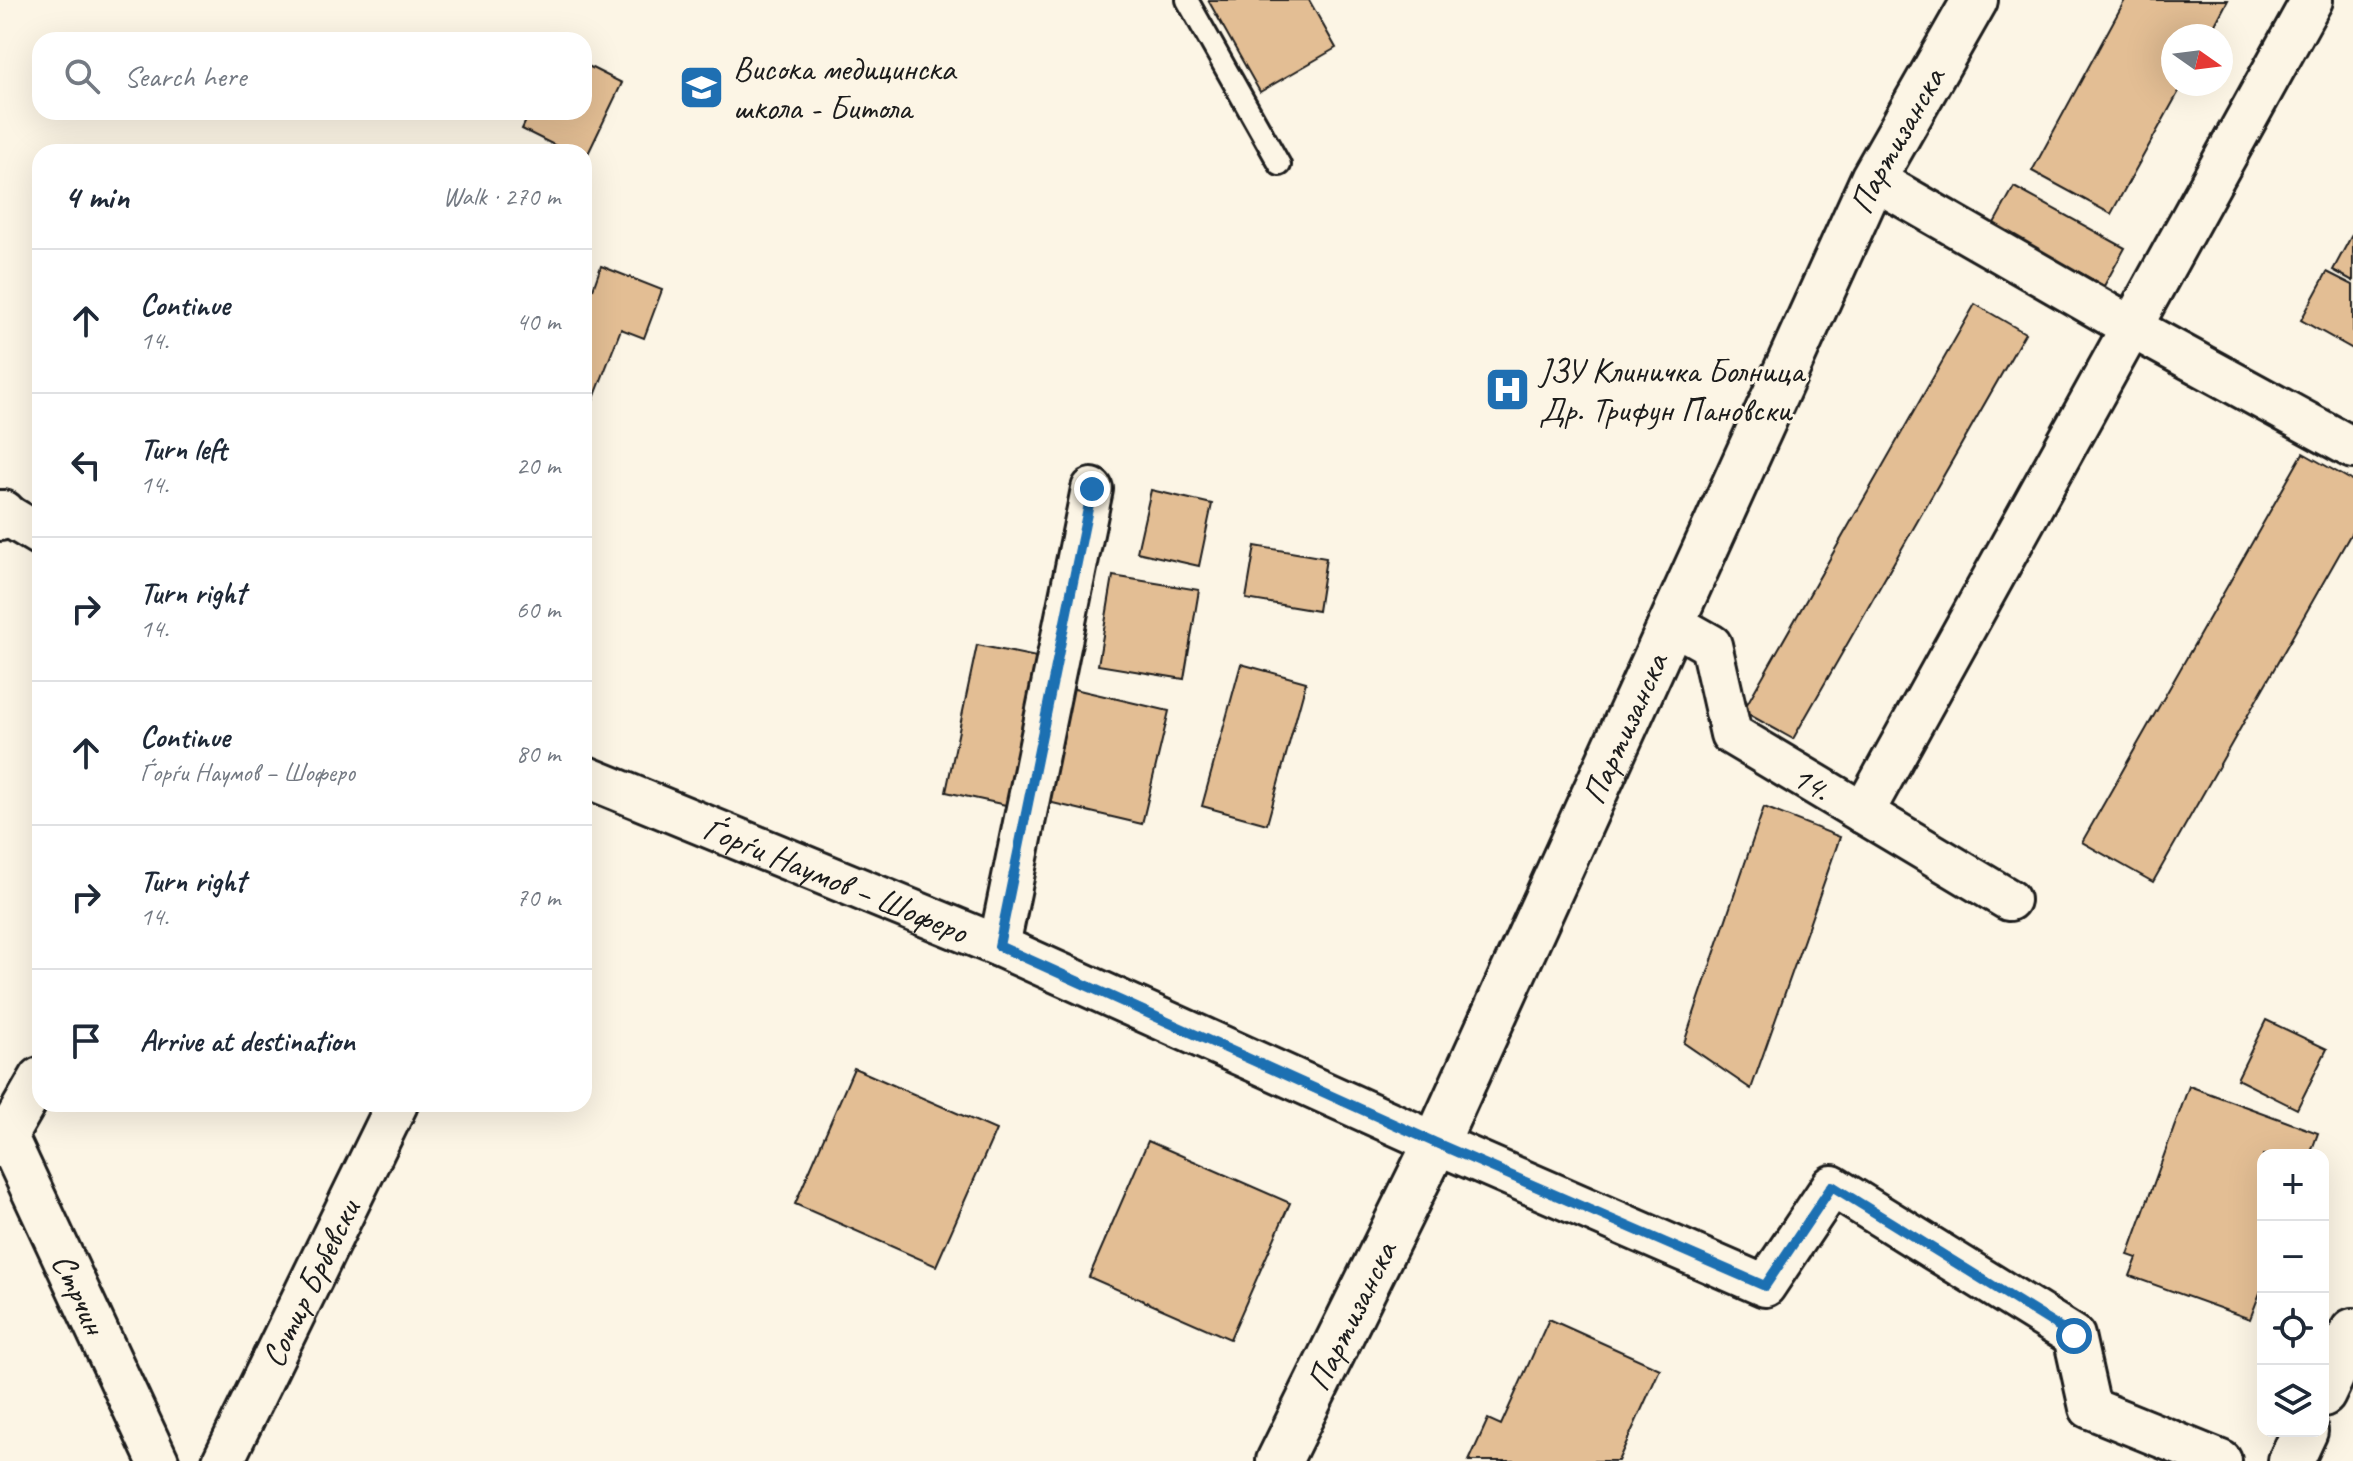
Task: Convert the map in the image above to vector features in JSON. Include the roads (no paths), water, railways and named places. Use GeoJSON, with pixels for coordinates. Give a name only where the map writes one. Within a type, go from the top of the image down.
{"type":"FeatureCollection","features":[{"type":"Feature","properties":{"kind":"street","name":"Партизанска"},"geometry":{"type":"LineString","coordinates":[[1279,1461],[1436,1143],[1873,179],[1975,0]]}},
{"type":"Feature","properties":{"kind":"street"},"geometry":{"type":"LineString","coordinates":[[1863,813],[2312,0]]}},
{"type":"Feature","properties":{"kind":"street"},"geometry":{"type":"LineString","coordinates":[[1873,179],[2131,327],[2353,448]]}},
{"type":"Feature","properties":{"kind":"street"},"geometry":{"type":"LineString","coordinates":[[999,946],[1092,489]]}},
{"type":"Feature","properties":{"kind":"street"},"geometry":{"type":"LineString","coordinates":[[1,514],[32,531]]}},
{"type":"Feature","properties":{"kind":"street","name":"14."},"geometry":{"type":"LineString","coordinates":[[1672,623],[1711,645],[1731,734],[2009,900]]}},
{"type":"Feature","properties":{"kind":"street","name":"Ѓорѓи Наумов – Шоферо"},"geometry":{"type":"LineString","coordinates":[[592,779],[999,946],[1436,1143]]}},
{"type":"Feature","properties":{"kind":"street"},"geometry":{"type":"LineString","coordinates":[[2,1137],[32,1090]]}},
{"type":"Feature","properties":{"kind":"street","name":"Сотир Брбевски"},"geometry":{"type":"LineString","coordinates":[[223,1461],[393,1112]]}},
{"type":"Feature","properties":{"kind":"street","name":"Стрчин"},"geometry":{"type":"LineString","coordinates":[[2,1137],[158,1461]]}},
{"type":"Feature","properties":{"kind":"street"},"geometry":{"type":"LineString","coordinates":[[1436,1143],[1765,1286],[1832,1186],[2074,1336],[2090,1408],[2221,1461]]}},
{"type":"Feature","properties":{"kind":"street"},"geometry":{"type":"LineString","coordinates":[[2329,1381],[2353,1331]]}},
{"type":"Feature","properties":{"kind":"street"},"geometry":{"type":"LineString","coordinates":[[2291,1461],[2302,1437]]}},
{"type":"Feature","properties":{"kind":"lane"},"geometry":{"type":"LineString","coordinates":[[1187,0],[1280,165]]}},
{"type":"Feature","properties":{"kind":"place","name":"Висока медицинска школа - Битола"},"geometry":{"type":"Point","coordinates":[702,88]}},
{"type":"Feature","properties":{"kind":"place","name":"ЈЗУ Клиничка Болница Др. Трифун Пановски"},"geometry":{"type":"Point","coordinates":[1508,390]}}]}
